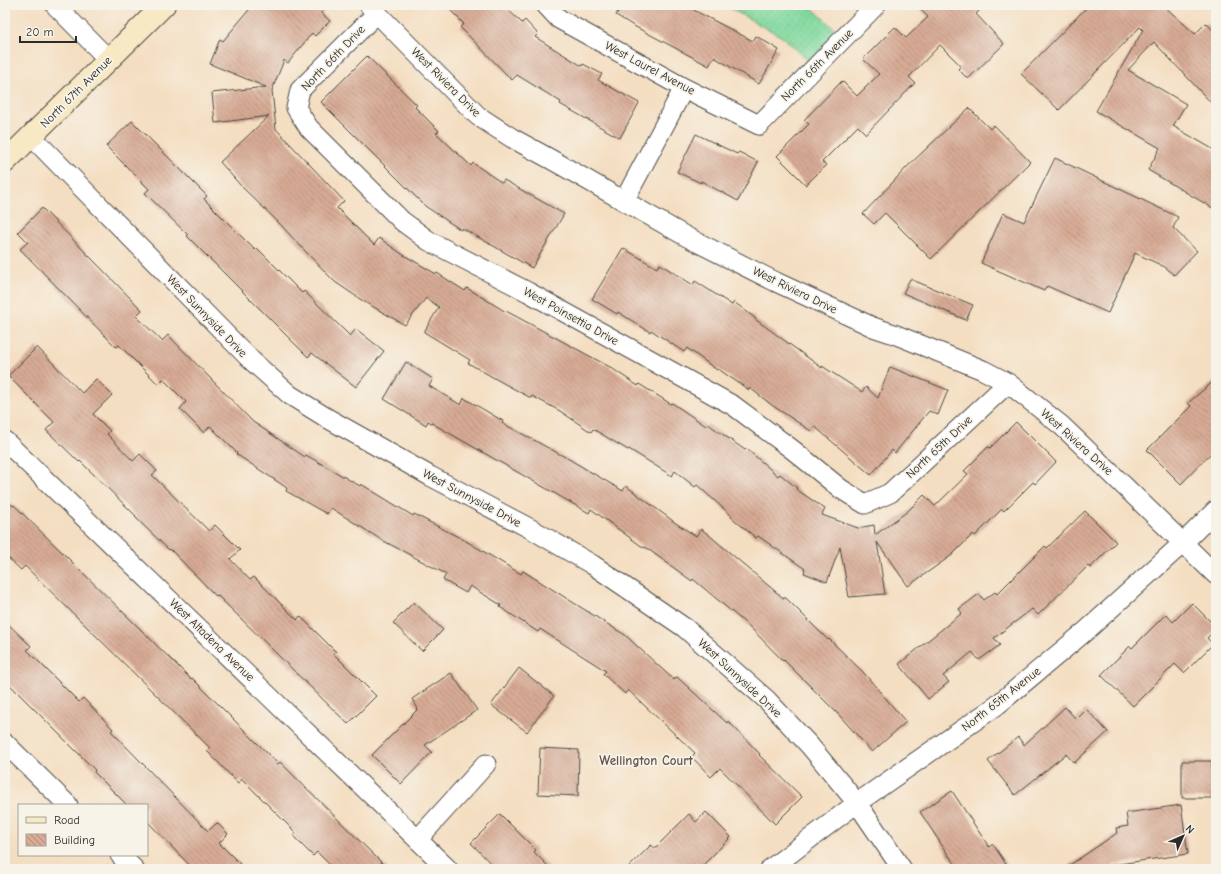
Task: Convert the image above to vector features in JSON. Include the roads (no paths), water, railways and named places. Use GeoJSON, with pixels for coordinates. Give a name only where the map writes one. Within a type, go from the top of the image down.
{"type":"FeatureCollection","features":[{"type":"Feature","properties":{"kind":"main road","name":"North 67th Avenue"},"geometry":{"type":"LineString","coordinates":[[5,162],[164,5]]}},
{"type":"Feature","properties":{"kind":"street"},"geometry":{"type":"LineString","coordinates":[[55,5],[109,60]]}},
{"type":"Feature","properties":{"kind":"street","name":"West Laurel Avenue"},"geometry":{"type":"LineString","coordinates":[[546,5],[559,19],[684,88],[759,125]]}},
{"type":"Feature","properties":{"kind":"street","name":"North 66th Avenue"},"geometry":{"type":"LineString","coordinates":[[759,125],[876,5]]}},
{"type":"Feature","properties":{"kind":"street","name":"North 66th Drive"},"geometry":{"type":"LineString","coordinates":[[296,108],[300,90],[373,9]]}},
{"type":"Feature","properties":{"kind":"street","name":"West Riviera Drive"},"geometry":{"type":"LineString","coordinates":[[373,9],[478,116],[512,138],[687,237],[776,282],[874,327],[983,370],[1008,383],[1062,426],[1084,446],[1216,575]]}},
{"type":"Feature","properties":{"kind":"street"},"geometry":{"type":"LineString","coordinates":[[624,201],[684,88]]}},
{"type":"Feature","properties":{"kind":"street","name":"West Poinsettia Drive"},"geometry":{"type":"LineString","coordinates":[[296,108],[309,128],[402,221],[429,241],[528,292],[734,406],[793,450],[841,489],[865,504]]}},
{"type":"Feature","properties":{"kind":"street","name":"West Sunnyside Drive"},"geometry":{"type":"LineString","coordinates":[[31,136],[251,360],[290,395],[327,418],[423,472],[533,530],[593,565],[685,628],[767,700],[810,746],[857,803],[902,869]]}},
{"type":"Feature","properties":{"kind":"street","name":"North 65th Drive"},"geometry":{"type":"LineString","coordinates":[[865,504],[890,493],[1008,383]]}},
{"type":"Feature","properties":{"kind":"street","name":"West Altadena Avenue"},"geometry":{"type":"LineString","coordinates":[[5,441],[448,869]]}},
{"type":"Feature","properties":{"kind":"street","name":"North 65th Avenue"},"geometry":{"type":"LineString","coordinates":[[770,869],[857,803],[996,706],[1087,630],[1216,510]]}},
{"type":"Feature","properties":{"kind":"street"},"geometry":{"type":"LineString","coordinates":[[5,743],[67,804]]}},
{"type":"Feature","properties":{"kind":"street"},"geometry":{"type":"LineString","coordinates":[[418,839],[486,764]]}},
{"type":"Feature","properties":{"kind":"street"},"geometry":{"type":"LineString","coordinates":[[121,856],[134,869]]}},
{"type":"Feature","properties":{"kind":"district","name":"Wellington Court"},"geometry":{"type":"Point","coordinates":[646,760]}}]}
